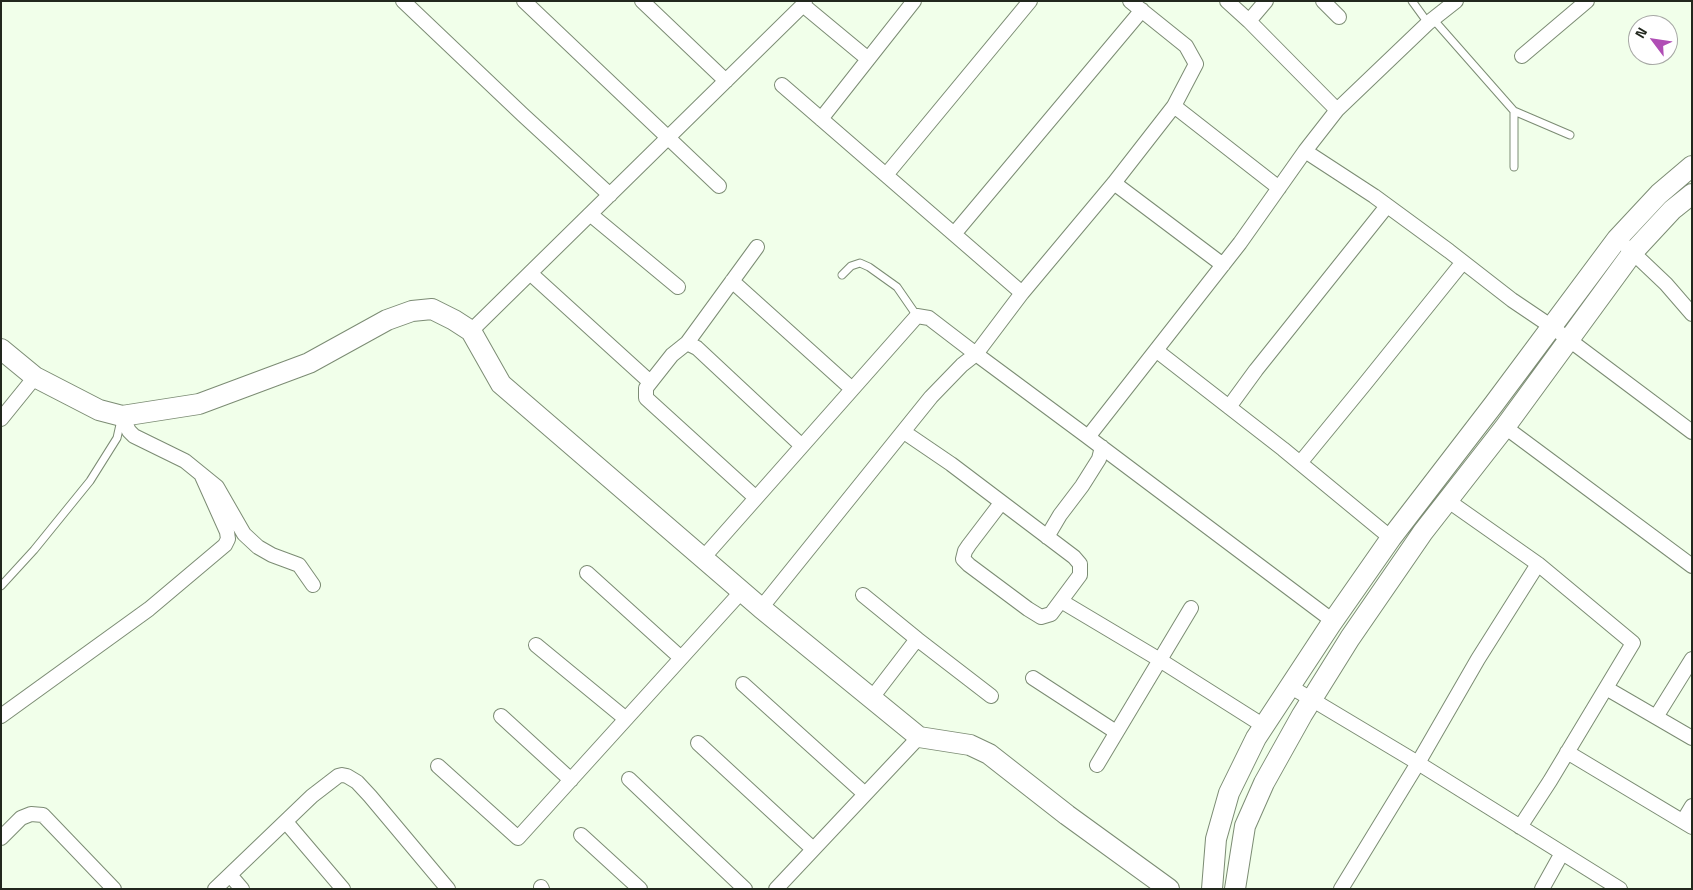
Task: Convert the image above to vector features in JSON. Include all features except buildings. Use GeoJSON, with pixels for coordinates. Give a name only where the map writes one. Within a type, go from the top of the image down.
{"type":"FeatureCollection","features":[{"type":"Feature","properties":{"kind":"street"},"geometry":{"type":"LineString","coordinates":[[403,1],[610,195]]}},
{"type":"Feature","properties":{"kind":"street"},"geometry":{"type":"LineString","coordinates":[[524,1],[719,186]]}},
{"type":"Feature","properties":{"kind":"street"},"geometry":{"type":"LineString","coordinates":[[642,1],[726,81]]}},
{"type":"Feature","properties":{"kind":"street"},"geometry":{"type":"LineString","coordinates":[[821,119],[914,1]]}},
{"type":"Feature","properties":{"kind":"street"},"geometry":{"type":"LineString","coordinates":[[886,175],[1030,1]]}},
{"type":"Feature","properties":{"kind":"street"},"geometry":{"type":"LineString","coordinates":[[760,608],[931,397],[962,365],[976,354],[1022,293],[1174,106],[1196,64],[1186,46],[1130,1]]}},
{"type":"Feature","properties":{"kind":"street"},"geometry":{"type":"LineString","coordinates":[[1227,1],[1337,110]]}},
{"type":"Feature","properties":{"kind":"street"},"geometry":{"type":"LineString","coordinates":[[1249,21],[1266,1]]}},
{"type":"Feature","properties":{"kind":"street"},"geometry":{"type":"LineString","coordinates":[[1323,1],[1339,17]]}},
{"type":"Feature","properties":{"kind":"street"},"geometry":{"type":"LineString","coordinates":[[1088,437],[1223,265],[1337,110],[1431,21],[1456,1]]}},
{"type":"Feature","properties":{"kind":"street"},"geometry":{"type":"LineString","coordinates":[[1522,56],[1587,1]]}},
{"type":"Feature","properties":{"kind":"street"},"geometry":{"type":"LineString","coordinates":[[471,331],[804,3],[868,59]]}},
{"type":"Feature","properties":{"kind":"street"},"geometry":{"type":"LineString","coordinates":[[954,234],[1142,10]]}},
{"type":"Feature","properties":{"kind":"street"},"geometry":{"type":"LineString","coordinates":[[782,85],[1022,293]]}},
{"type":"Feature","properties":{"kind":"street"},"geometry":{"type":"LineString","coordinates":[[1174,106],[1279,188]]}},
{"type":"Feature","properties":{"kind":"street"},"geometry":{"type":"LineString","coordinates":[[1305,151],[1387,206],[1692,432]]}},
{"type":"Feature","properties":{"kind":"street"},"geometry":{"type":"LineString","coordinates":[[1212,889],[1216,839],[1229,793],[1256,738],[1333,620],[1391,538],[1617,239],[1658,194],[1692,166]]}},
{"type":"Feature","properties":{"kind":"street"},"geometry":{"type":"LineString","coordinates":[[1114,182],[1223,265]]}},
{"type":"Feature","properties":{"kind":"street"},"geometry":{"type":"LineString","coordinates":[[1237,888],[1245,826],[1264,783],[1312,699],[1350,638],[1447,500],[1505,427],[1633,252],[1672,210],[1692,194]]}},
{"type":"Feature","properties":{"kind":"street"},"geometry":{"type":"LineString","coordinates":[[1229,407],[1256,370],[1387,206]]}},
{"type":"Feature","properties":{"kind":"street"},"geometry":{"type":"LineString","coordinates":[[590,214],[678,286]]}},
{"type":"Feature","properties":{"kind":"street"},"geometry":{"type":"LineString","coordinates":[[1617,239],[1689,305]]}},
{"type":"Feature","properties":{"kind":"street"},"geometry":{"type":"LineString","coordinates":[[756,247],[687,343],[672,355],[646,388],[646,398],[756,498]]}},
{"type":"Feature","properties":{"kind":"street"},"geometry":{"type":"LineString","coordinates":[[1300,463],[1463,262]]}},
{"type":"Feature","properties":{"kind":"street"},"geometry":{"type":"LineString","coordinates":[[530,273],[650,382]]}},
{"type":"Feature","properties":{"kind":"street"},"geometry":{"type":"LineString","coordinates":[[732,281],[852,389]]}},
{"type":"Feature","properties":{"kind":"street"},"geometry":{"type":"LineString","coordinates":[[1,349],[35,377],[99,410],[122,416],[199,404],[309,363],[387,320],[412,311],[432,310],[454,320],[471,331],[501,384],[760,608],[871,699],[919,737],[970,745],[989,754],[1067,815],[1169,889]]}},
{"type":"Feature","properties":{"kind":"street"},"geometry":{"type":"LineString","coordinates":[[703,558],[917,316],[929,318],[992,364],[1333,620]]}},
{"type":"Feature","properties":{"kind":"street"},"geometry":{"type":"LineString","coordinates":[[687,343],[697,348],[802,446]]}},
{"type":"Feature","properties":{"kind":"street"},"geometry":{"type":"LineString","coordinates":[[1157,350],[1391,538]]}},
{"type":"Feature","properties":{"kind":"street"},"geometry":{"type":"LineString","coordinates":[[1,419],[35,377]]}},
{"type":"Feature","properties":{"kind":"street"},"geometry":{"type":"LineString","coordinates":[[122,416],[129,431],[134,436],[185,461],[217,487],[244,534],[258,547],[272,555],[299,565],[313,585]]}},
{"type":"Feature","properties":{"kind":"street"},"geometry":{"type":"LineString","coordinates":[[1505,427],[1692,566]]}},
{"type":"Feature","properties":{"kind":"street"},"geometry":{"type":"LineString","coordinates":[[904,432],[951,464],[1074,557],[1080,564],[1080,575],[1050,614],[1041,617],[965,562],[965,551],[1002,503]]}},
{"type":"Feature","properties":{"kind":"street"},"geometry":{"type":"LineString","coordinates":[[1047,537],[1060,514],[1082,486],[1099,459],[1102,447]]}},
{"type":"Feature","properties":{"kind":"street"},"geometry":{"type":"LineString","coordinates":[[1,716],[149,609],[225,545],[228,538],[227,532],[201,474]]}},
{"type":"Feature","properties":{"kind":"street"},"geometry":{"type":"LineString","coordinates":[[1447,500],[1538,564],[1633,643],[1520,827]]}},
{"type":"Feature","properties":{"kind":"street"},"geometry":{"type":"LineString","coordinates":[[1341,889],[1418,763],[1478,659],[1538,564]]}},
{"type":"Feature","properties":{"kind":"street"},"geometry":{"type":"LineString","coordinates":[[588,573],[681,658]]}},
{"type":"Feature","properties":{"kind":"street"},"geometry":{"type":"LineString","coordinates":[[438,766],[518,838],[742,591]]}},
{"type":"Feature","properties":{"kind":"street"},"geometry":{"type":"LineString","coordinates":[[863,595],[991,696]]}},
{"type":"Feature","properties":{"kind":"street"},"geometry":{"type":"LineString","coordinates":[[1061,600],[1264,726]]}},
{"type":"Feature","properties":{"kind":"street"},"geometry":{"type":"LineString","coordinates":[[1097,765],[1192,608]]}},
{"type":"Feature","properties":{"kind":"street"},"geometry":{"type":"LineString","coordinates":[[871,699],[918,639]]}},
{"type":"Feature","properties":{"kind":"street"},"geometry":{"type":"LineString","coordinates":[[536,644],[626,719]]}},
{"type":"Feature","properties":{"kind":"street"},"geometry":{"type":"LineString","coordinates":[[1656,716],[1692,659]]}},
{"type":"Feature","properties":{"kind":"street"},"geometry":{"type":"LineString","coordinates":[[1033,678],[1116,732]]}},
{"type":"Feature","properties":{"kind":"street"},"geometry":{"type":"LineString","coordinates":[[743,684],[865,794]]}},
{"type":"Feature","properties":{"kind":"street"},"geometry":{"type":"LineString","coordinates":[[1291,687],[1418,763],[1620,889]]}},
{"type":"Feature","properties":{"kind":"street"},"geometry":{"type":"LineString","coordinates":[[1606,688],[1692,738]]}},
{"type":"Feature","properties":{"kind":"street"},"geometry":{"type":"LineString","coordinates":[[501,716],[571,780]]}},
{"type":"Feature","properties":{"kind":"street"},"geometry":{"type":"LineString","coordinates":[[776,889],[919,737]]}},
{"type":"Feature","properties":{"kind":"street"},"geometry":{"type":"LineString","coordinates":[[698,743],[814,849]]}},
{"type":"Feature","properties":{"kind":"street"},"geometry":{"type":"LineString","coordinates":[[1567,752],[1687,824],[1692,806]]}},
{"type":"Feature","properties":{"kind":"street"},"geometry":{"type":"LineString","coordinates":[[215,889],[312,796],[338,776],[347,776],[357,782],[370,796],[448,889]]}},
{"type":"Feature","properties":{"kind":"street"},"geometry":{"type":"LineString","coordinates":[[629,779],[745,889]]}},
{"type":"Feature","properties":{"kind":"street"},"geometry":{"type":"LineString","coordinates":[[1,838],[21,818],[31,814],[43,815],[114,889]]}},
{"type":"Feature","properties":{"kind":"street"},"geometry":{"type":"LineString","coordinates":[[286,822],[343,889]]}},
{"type":"Feature","properties":{"kind":"street"},"geometry":{"type":"LineString","coordinates":[[581,835],[640,889]]}},
{"type":"Feature","properties":{"kind":"street"},"geometry":{"type":"LineString","coordinates":[[1542,889],[1562,853]]}},
{"type":"Feature","properties":{"kind":"street"},"geometry":{"type":"LineString","coordinates":[[230,875],[242,889]]}},
{"type":"Feature","properties":{"kind":"lane"},"geometry":{"type":"LineString","coordinates":[[1412,1],[1514,111],[1570,135]]}},
{"type":"Feature","properties":{"kind":"lane"},"geometry":{"type":"LineString","coordinates":[[1514,111],[1514,167]]}},
{"type":"Feature","properties":{"kind":"lane"},"geometry":{"type":"LineString","coordinates":[[842,275],[851,266],[860,263],[869,267],[897,287],[917,316]]}},
{"type":"Feature","properties":{"kind":"lane"},"geometry":{"type":"LineString","coordinates":[[1,586],[34,550],[90,481],[117,438],[122,416]]}}]}
